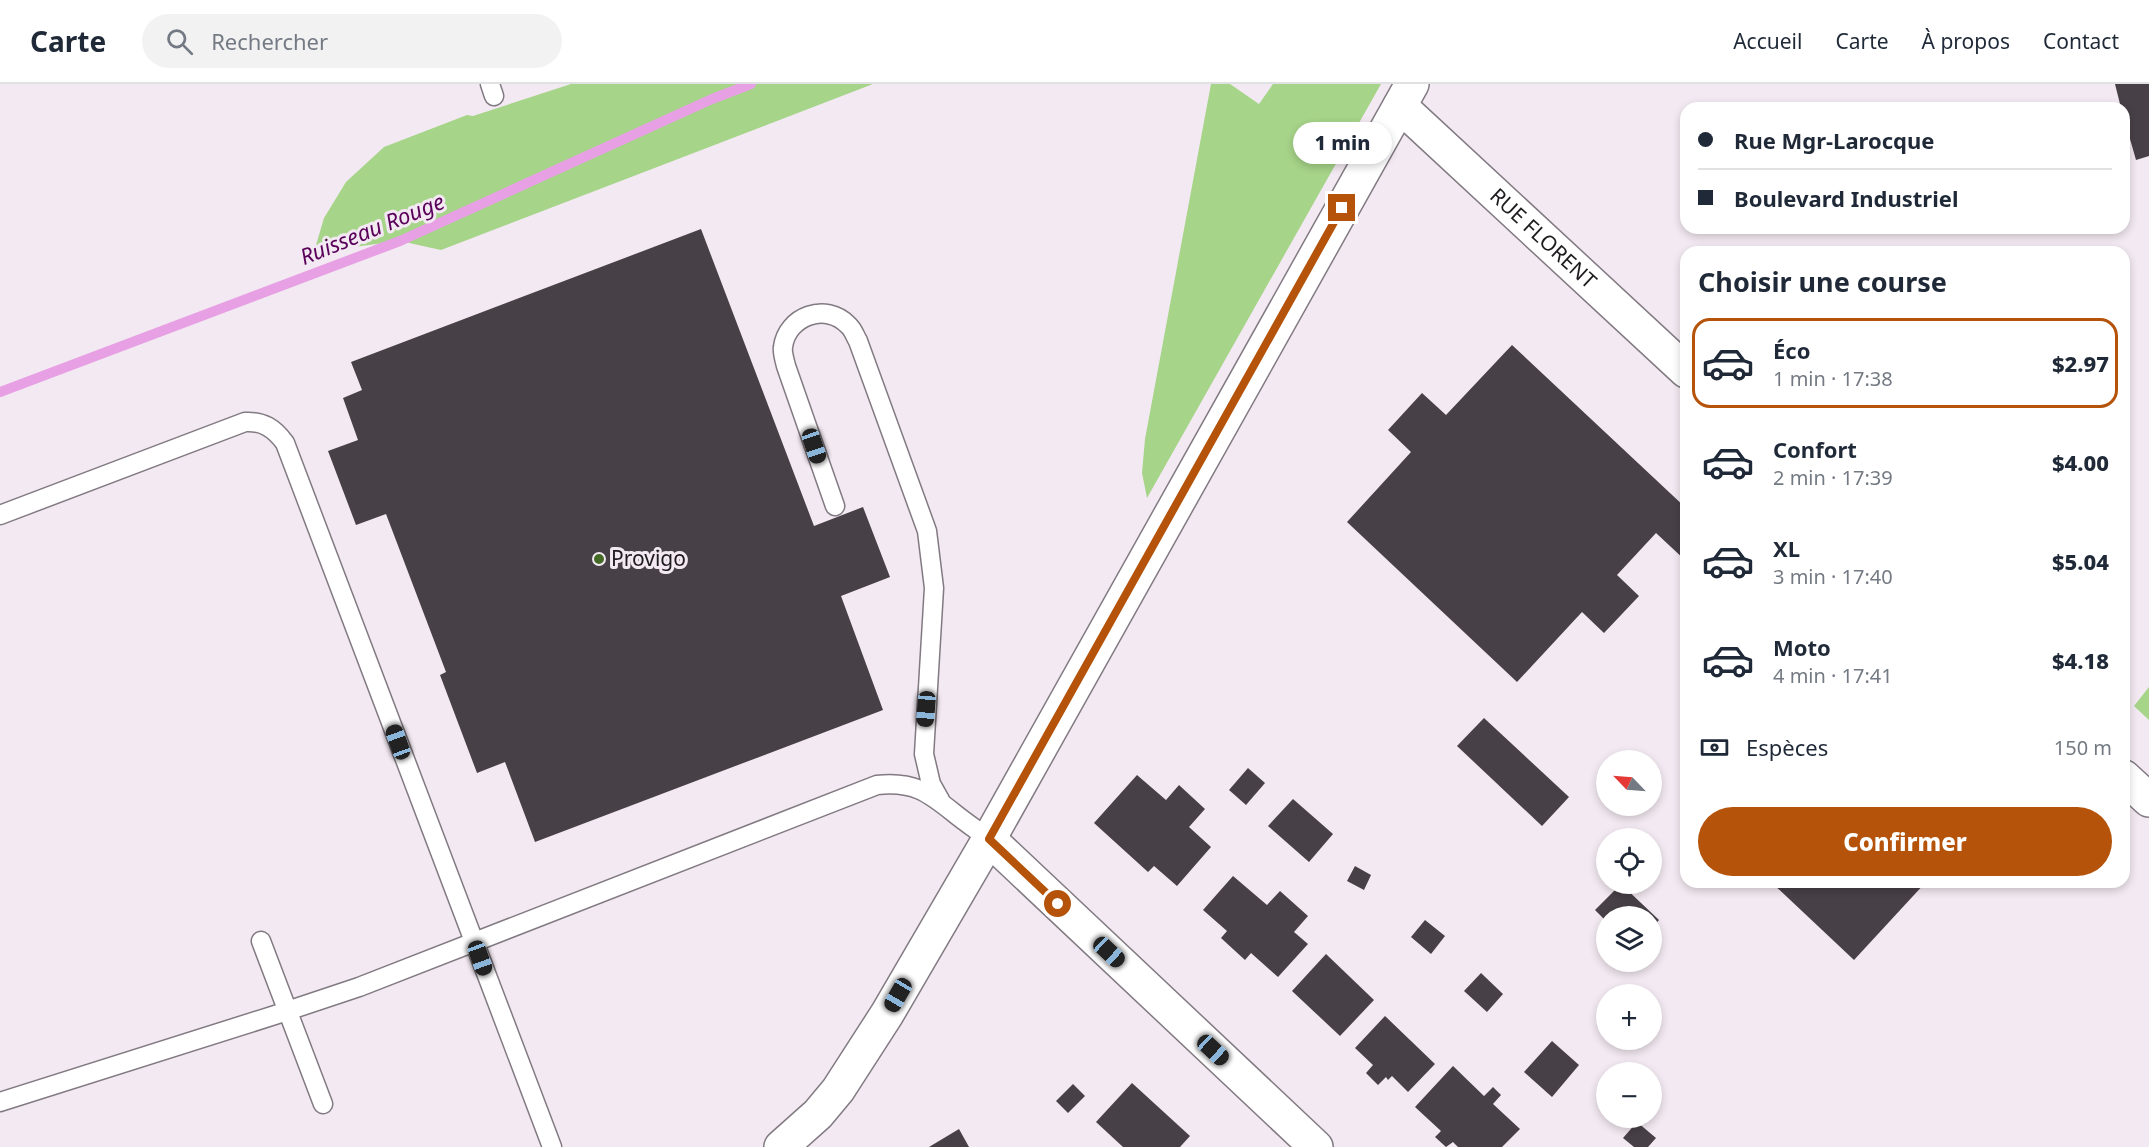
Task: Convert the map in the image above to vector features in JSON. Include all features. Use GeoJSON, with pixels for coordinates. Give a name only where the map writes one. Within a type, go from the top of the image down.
{"type":"FeatureCollection","features":[{"type":"Feature","properties":{"kind":"street","name":"RUE FLORENT"},"geometry":{"type":"LineString","coordinates":[[1406,95],[1680,365]]}},
{"type":"Feature","properties":{"kind":"street"},"geometry":{"type":"LineString","coordinates":[[781,1147],[818,1114],[856,1065],[989,839],[1406,95]]}},
{"type":"Feature","properties":{"kind":"street"},"geometry":{"type":"LineString","coordinates":[[2130,783],[2149,800]]}},
{"type":"Feature","properties":{"kind":"street"},"geometry":{"type":"LineString","coordinates":[[989,839],[1316,1147]]}},
{"type":"Feature","properties":{"kind":"lane"},"geometry":{"type":"LineString","coordinates":[[835,506],[786,366],[783,349],[788,332],[800,319],[817,313],[835,315],[849,325],[858,341],[927,531],[931,559],[933,608],[924,753],[931,784],[941,801]]}},
{"type":"Feature","properties":{"kind":"lane"},"geometry":{"type":"LineString","coordinates":[[0,515],[245,422],[255,421],[272,428],[285,443],[552,1147]]}},
{"type":"Feature","properties":{"kind":"lane"},"geometry":{"type":"LineString","coordinates":[[0,1102],[359,987],[878,785],[894,783],[927,792],[989,839]]}},
{"type":"Feature","properties":{"kind":"lane"},"geometry":{"type":"LineString","coordinates":[[261,941],[323,1104]]}},
{"type":"Feature","properties":{"kind":"green space"},"geometry":{"type":"Polygon","coordinates":[[[571,84],[873,84],[441,250],[400,241],[314,252],[324,218],[346,182],[384,147],[467,115],[473,116],[571,84]]]}},
{"type":"Feature","properties":{"kind":"green space"},"geometry":{"type":"Polygon","coordinates":[[[1211,84],[1230,84],[1259,104],[1273,84],[1381,84],[1147,498],[1142,473],[1145,439],[1211,84]]]}},
{"type":"Feature","properties":{"kind":"green space"},"geometry":{"type":"Polygon","coordinates":[[[2149,687],[2149,720],[2134,706],[2149,687]]]}},
{"type":"Feature","properties":{"kind":"building"},"geometry":{"type":"Polygon","coordinates":[[[2115,84],[2149,84],[2149,156],[2136,160],[2130,139],[2130,102],[2120,102],[2115,84]]]}},
{"type":"Feature","properties":{"kind":"building"},"geometry":{"type":"Polygon","coordinates":[[[701,229],[814,526],[863,507],[890,577],[841,596],[883,710],[535,842],[505,762],[477,773],[440,675],[446,672],[386,514],[356,525],[328,451],[358,440],[343,398],[362,390],[351,362],[701,229]]]}},
{"type":"Feature","properties":{"kind":"building"},"geometry":{"type":"Polygon","coordinates":[[[1512,345],[1680,502],[1680,555],[1656,533],[1617,575],[1639,596],[1604,633],[1582,612],[1517,682],[1347,522],[1411,452],[1388,430],[1422,393],[1446,415],[1512,345]]]}},
{"type":"Feature","properties":{"kind":"building"},"geometry":{"type":"Polygon","coordinates":[[[1484,718],[1569,797],[1542,826],[1457,746],[1484,718]]]}},
{"type":"Feature","properties":{"kind":"building"},"geometry":{"type":"Polygon","coordinates":[[[1248,768],[1265,783],[1246,805],[1229,790],[1248,768]]]}},
{"type":"Feature","properties":{"kind":"building"},"geometry":{"type":"Polygon","coordinates":[[[1137,775],[1166,800],[1179,785],[1205,809],[1189,827],[1211,847],[1177,886],[1154,866],[1148,872],[1094,823],[1137,775]]]}},
{"type":"Feature","properties":{"kind":"building"},"geometry":{"type":"Polygon","coordinates":[[[1293,799],[1333,834],[1309,862],[1268,826],[1293,799]]]}},
{"type":"Feature","properties":{"kind":"building"},"geometry":{"type":"Polygon","coordinates":[[[1355,866],[1371,875],[1364,890],[1347,881],[1355,866]]]}},
{"type":"Feature","properties":{"kind":"building"},"geometry":{"type":"Polygon","coordinates":[[[1233,876],[1267,905],[1280,891],[1308,916],[1294,932],[1308,944],[1278,977],[1251,953],[1245,960],[1221,938],[1227,931],[1203,910],[1233,876]]]}},
{"type":"Feature","properties":{"kind":"building"},"geometry":{"type":"Polygon","coordinates":[[[1777,888],[1920,888],[1854,960],[1777,888]]]}},
{"type":"Feature","properties":{"kind":"building"},"geometry":{"type":"Polygon","coordinates":[[[1611,894],[1632,894],[1644,906],[1599,906],[1611,894]]]}},
{"type":"Feature","properties":{"kind":"building"},"geometry":{"type":"Polygon","coordinates":[[[1425,920],[1445,936],[1431,954],[1411,937],[1425,920]]]}},
{"type":"Feature","properties":{"kind":"building"},"geometry":{"type":"Polygon","coordinates":[[[1326,954],[1374,1000],[1340,1036],[1292,991],[1326,954]]]}},
{"type":"Feature","properties":{"kind":"building"},"geometry":{"type":"Polygon","coordinates":[[[1481,973],[1503,994],[1487,1012],[1464,991],[1481,973]]]}},
{"type":"Feature","properties":{"kind":"building"},"geometry":{"type":"Polygon","coordinates":[[[1385,1016],[1435,1064],[1408,1092],[1392,1076],[1388,1080],[1386,1077],[1378,1085],[1366,1073],[1373,1065],[1355,1048],[1385,1016]]]}},
{"type":"Feature","properties":{"kind":"building"},"geometry":{"type":"Polygon","coordinates":[[[1552,1041],[1579,1065],[1552,1097],[1524,1072],[1552,1041]]]}},
{"type":"Feature","properties":{"kind":"building"},"geometry":{"type":"Polygon","coordinates":[[[1453,1066],[1484,1096],[1493,1087],[1501,1095],[1493,1104],[1520,1129],[1502,1147],[1458,1147],[1453,1142],[1446,1147],[1435,1137],[1441,1131],[1415,1107],[1453,1066]]]}},
{"type":"Feature","properties":{"kind":"building"},"geometry":{"type":"Polygon","coordinates":[[[1132,1083],[1190,1136],[1180,1147],[1123,1147],[1096,1122],[1132,1083]]]}},
{"type":"Feature","properties":{"kind":"building"},"geometry":{"type":"Polygon","coordinates":[[[1073,1084],[1085,1096],[1068,1113],[1056,1101],[1073,1084]]]}},
{"type":"Feature","properties":{"kind":"building"},"geometry":{"type":"Polygon","coordinates":[[[1632,1128],[1644,1128],[1656,1138],[1648,1147],[1634,1147],[1623,1138],[1632,1128]]]}},
{"type":"Feature","properties":{"kind":"building"},"geometry":{"type":"Polygon","coordinates":[[[959,1129],[969,1147],[929,1147],[959,1129]]]}},
{"type":"Feature","properties":{"kind":"waterway","name":"Ruisseau Rouge"},"geometry":{"type":"LineString","coordinates":[[0,392],[400,241],[712,99],[751,84]]}},
{"type":"Feature","properties":{"kind":"place","name":"Provigo"},"geometry":{"type":"Point","coordinates":[599,559]}},
{"type":"Feature","properties":{"kind":"route"},"geometry":{"type":"LineString","coordinates":[[1058,904],[989,839],[1342,208]]}}]}
